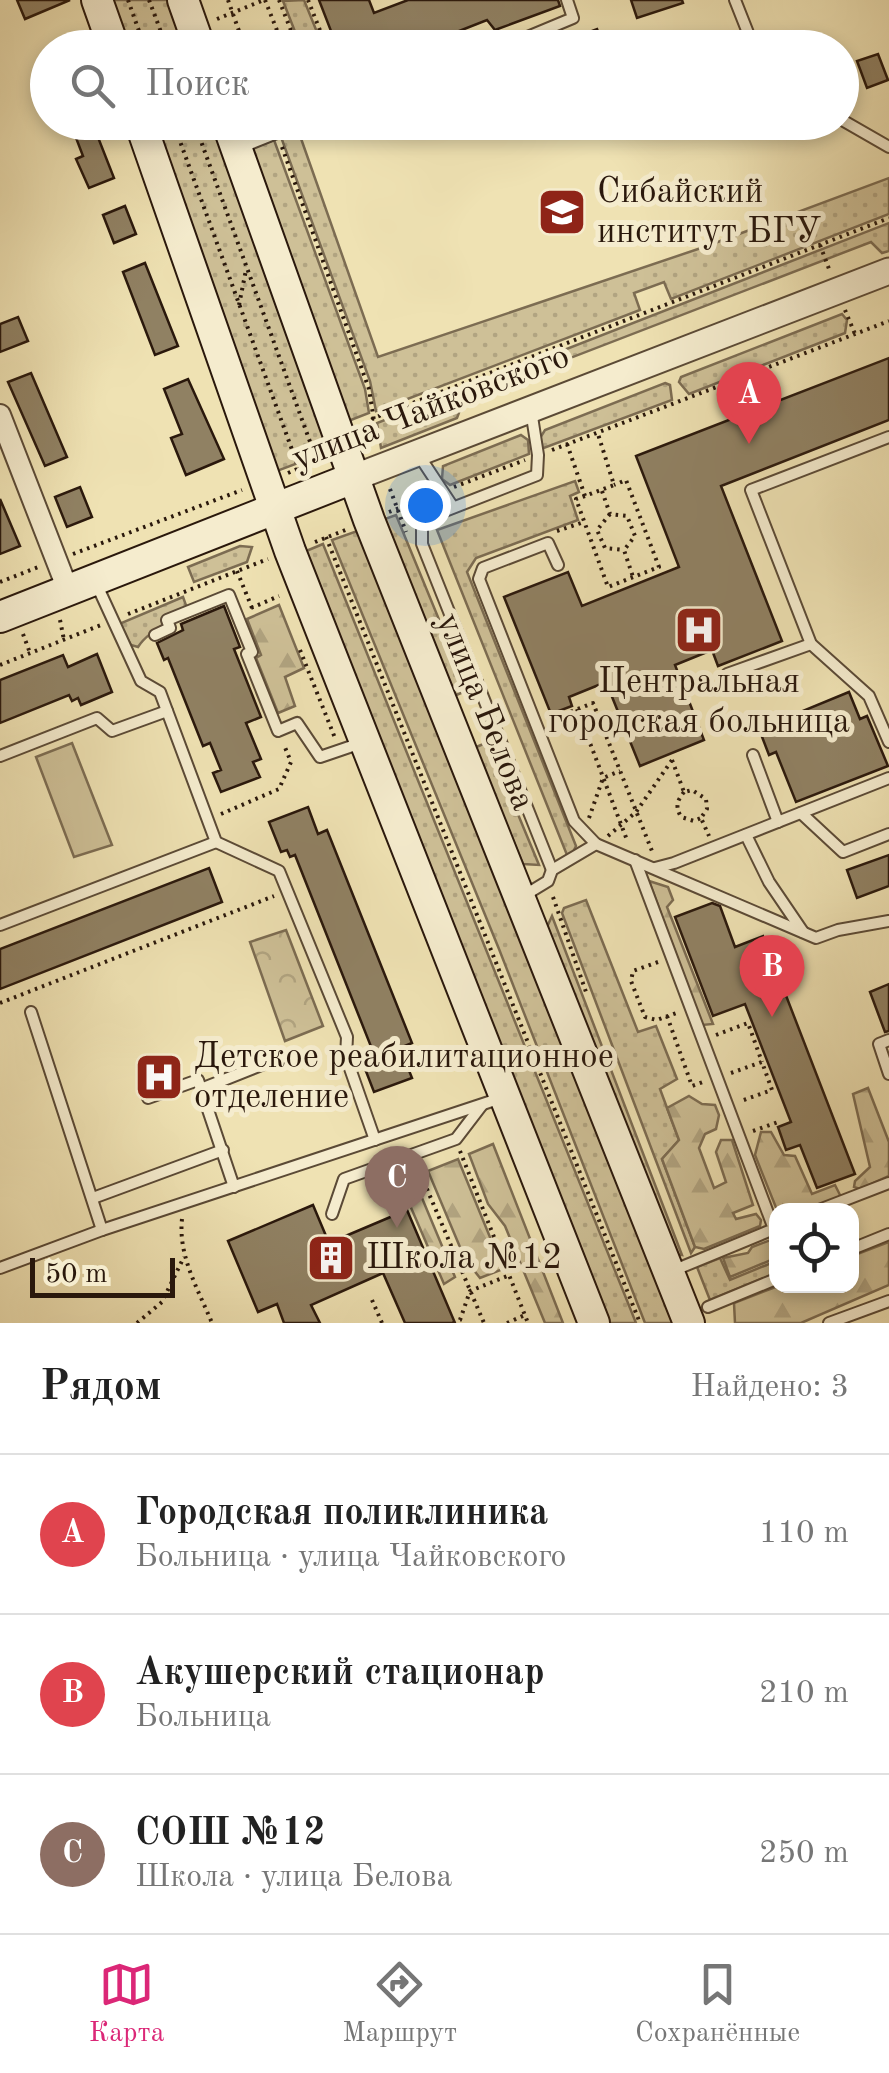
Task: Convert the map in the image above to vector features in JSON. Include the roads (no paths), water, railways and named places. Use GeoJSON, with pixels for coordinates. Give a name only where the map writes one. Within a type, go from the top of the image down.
{"type":"FeatureCollection","features":[{"type":"Feature","properties":{"kind":"main road"},"geometry":{"type":"LineString","coordinates":[[97,0],[108,30]]}},
{"type":"Feature","properties":{"kind":"main road"},"geometry":{"type":"LineString","coordinates":[[146,140],[290,551],[365,741],[494,1100],[594,1323]]}},
{"type":"Feature","properties":{"kind":"main road","name":"улица Белова"},"geometry":{"type":"LineString","coordinates":[[233,140],[368,520],[669,1272],[698,1315]]}},
{"type":"Feature","properties":{"kind":"main road","name":"улица Чайковского"},"geometry":{"type":"LineString","coordinates":[[0,617],[81,584],[270,494],[353,478]]}},
{"type":"Feature","properties":{"kind":"street","name":"улица Чайковского"},"geometry":{"type":"LineString","coordinates":[[353,478],[889,271]]}},
{"type":"Feature","properties":{"kind":"street"},"geometry":{"type":"LineString","coordinates":[[0,415],[56,560],[81,584]]}},
{"type":"Feature","properties":{"kind":"lane"},"geometry":{"type":"LineString","coordinates":[[545,30],[574,18],[567,0]]}},
{"type":"Feature","properties":{"kind":"lane"},"geometry":{"type":"LineString","coordinates":[[736,0],[747,30]]}},
{"type":"Feature","properties":{"kind":"lane"},"geometry":{"type":"LineString","coordinates":[[859,130],[889,147]]}},
{"type":"Feature","properties":{"kind":"lane"},"geometry":{"type":"LineString","coordinates":[[531,410],[537,475],[427,518],[422,526],[422,544],[552,870]]}},
{"type":"Feature","properties":{"kind":"lane"},"geometry":{"type":"LineString","coordinates":[[889,437],[751,490],[811,644],[869,696],[889,742]]}},
{"type":"Feature","properties":{"kind":"lane"},"geometry":{"type":"LineString","coordinates":[[418,454],[453,507]]}},
{"type":"Feature","properties":{"kind":"lane"},"geometry":{"type":"LineString","coordinates":[[558,565],[548,543],[484,568],[479,579],[574,821],[596,844],[816,938],[889,921]]}},
{"type":"Feature","properties":{"kind":"lane"},"geometry":{"type":"LineString","coordinates":[[81,584],[111,621],[141,681],[160,692],[216,842]]}},
{"type":"Feature","properties":{"kind":"lane"},"geometry":{"type":"LineString","coordinates":[[155,634],[170,628],[167,620],[229,594],[252,652],[247,654],[278,730],[297,723],[320,757],[365,741]]}},
{"type":"Feature","properties":{"kind":"lane"},"geometry":{"type":"LineString","coordinates":[[728,674],[811,644]]}},
{"type":"Feature","properties":{"kind":"lane"},"geometry":{"type":"LineString","coordinates":[[0,756],[97,718],[112,731],[167,711]]}},
{"type":"Feature","properties":{"kind":"lane"},"geometry":{"type":"LineString","coordinates":[[753,755],[778,822]]}},
{"type":"Feature","properties":{"kind":"lane"},"geometry":{"type":"LineString","coordinates":[[654,868],[889,778]]}},
{"type":"Feature","properties":{"kind":"lane"},"geometry":{"type":"LineString","coordinates":[[801,813],[843,852],[889,834]]}},
{"type":"Feature","properties":{"kind":"lane"},"geometry":{"type":"LineString","coordinates":[[746,835],[769,882],[803,932]]}},
{"type":"Feature","properties":{"kind":"lane"},"geometry":{"type":"LineString","coordinates":[[0,925],[216,842],[280,871],[347,1037],[346,1057],[375,1140]]}},
{"type":"Feature","properties":{"kind":"lane"},"geometry":{"type":"LineString","coordinates":[[520,898],[548,880],[552,870],[596,844]]}},
{"type":"Feature","properties":{"kind":"lane"},"geometry":{"type":"LineString","coordinates":[[635,860],[769,1213]]}},
{"type":"Feature","properties":{"kind":"lane"},"geometry":{"type":"LineString","coordinates":[[31,1012],[102,1230]]}},
{"type":"Feature","properties":{"kind":"lane"},"geometry":{"type":"LineString","coordinates":[[889,1040],[879,1044],[889,1074]]}},
{"type":"Feature","properties":{"kind":"lane"},"geometry":{"type":"LineString","coordinates":[[202,1090],[274,1060]]}},
{"type":"Feature","properties":{"kind":"lane"},"geometry":{"type":"LineString","coordinates":[[148,1098],[198,1080],[234,1186]]}},
{"type":"Feature","properties":{"kind":"lane"},"geometry":{"type":"LineString","coordinates":[[332,1214],[344,1179],[456,1139],[494,1100]]}},
{"type":"Feature","properties":{"kind":"lane"},"geometry":{"type":"LineString","coordinates":[[0,1268],[102,1230],[494,1100]]}},
{"type":"Feature","properties":{"kind":"lane"},"geometry":{"type":"LineString","coordinates":[[93,1198],[222,1150]]}},
{"type":"Feature","properties":{"kind":"lane"},"geometry":{"type":"LineString","coordinates":[[836,1203],[889,1182]]}},
{"type":"Feature","properties":{"kind":"lane"},"geometry":{"type":"LineString","coordinates":[[669,1272],[769,1230]]}},
{"type":"Feature","properties":{"kind":"lane"},"geometry":{"type":"LineString","coordinates":[[859,1246],[889,1234]]}},
{"type":"Feature","properties":{"kind":"lane"},"geometry":{"type":"LineString","coordinates":[[698,1315],[769,1282]]}},
{"type":"Feature","properties":{"kind":"lane"},"geometry":{"type":"LineString","coordinates":[[829,1323],[889,1301]]}},
{"type":"Feature","properties":{"kind":"place","name":"Сибайский институт БГУ"},"geometry":{"type":"Point","coordinates":[562,212]}},
{"type":"Feature","properties":{"kind":"place","name":"Городская поликлиника"},"geometry":{"type":"Point","coordinates":[749,444]}},
{"type":"Feature","properties":{"kind":"place","name":"Центральная городская больница"},"geometry":{"type":"Point","coordinates":[699,630]}},
{"type":"Feature","properties":{"kind":"place","name":"Акушерский стационар"},"geometry":{"type":"Point","coordinates":[772,1017]}},
{"type":"Feature","properties":{"kind":"place","name":"Детское реабилитационное отделение"},"geometry":{"type":"Point","coordinates":[159,1077]}},
{"type":"Feature","properties":{"kind":"place","name":"СОШ №12"},"geometry":{"type":"Point","coordinates":[397,1228]}},
{"type":"Feature","properties":{"kind":"place","name":"Школа №12"},"geometry":{"type":"Point","coordinates":[331,1258]}}]}
